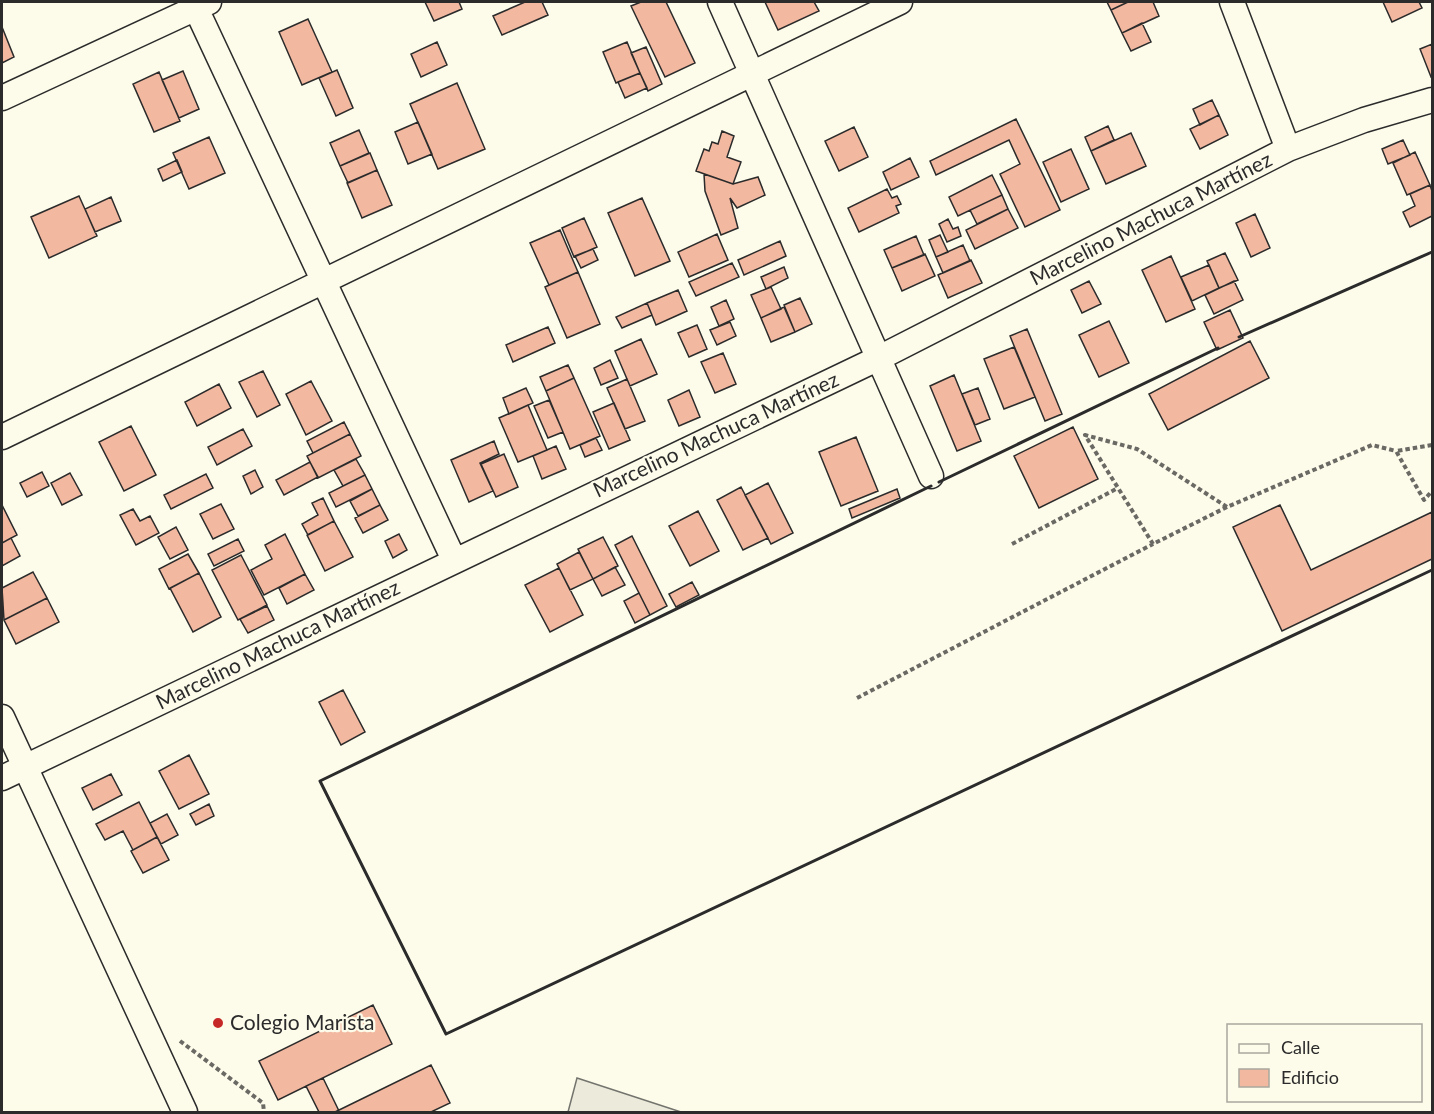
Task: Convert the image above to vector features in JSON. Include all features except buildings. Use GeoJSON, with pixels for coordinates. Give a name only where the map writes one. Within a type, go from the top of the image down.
{"type":"FeatureCollection","features":[{"type":"Feature","properties":{"kind":"street"},"geometry":{"type":"LineString","coordinates":[[720,2],[931,476]]}},
{"type":"Feature","properties":{"kind":"street"},"geometry":{"type":"LineString","coordinates":[[2,437],[900,2]]}},
{"type":"Feature","properties":{"kind":"street"},"geometry":{"type":"LineString","coordinates":[[1232,2],[1288,149]]}},
{"type":"Feature","properties":{"kind":"street"},"geometry":{"type":"LineString","coordinates":[[2,98],[200,4],[323,281],[454,560]]}},
{"type":"Feature","properties":{"kind":"street","name":"Marcelino Machuca Martínez"},"geometry":{"type":"LineString","coordinates":[[2,778],[879,358],[1288,149],[1364,120],[1432,100]]}},
{"type":"Feature","properties":{"kind":"street"},"geometry":{"type":"LineString","coordinates":[[2,717],[185,1113]]}},
{"type":"Feature","properties":{"kind":"path"},"geometry":{"type":"LineString","coordinates":[[1153,544],[1085,435],[1137,450],[1227,507]]}},
{"type":"Feature","properties":{"kind":"path"},"geometry":{"type":"LineString","coordinates":[[857,698],[1227,507],[1372,445],[1396,451],[1432,445]]}},
{"type":"Feature","properties":{"kind":"path"},"geometry":{"type":"LineString","coordinates":[[1396,451],[1424,500],[1432,491]]}},
{"type":"Feature","properties":{"kind":"path"},"geometry":{"type":"LineString","coordinates":[[1012,544],[1118,488]]}},
{"type":"Feature","properties":{"kind":"path"},"geometry":{"type":"LineString","coordinates":[[173,1035],[263,1103],[264,1113]]}},
{"type":"Feature","properties":{"kind":"shaded area"},"geometry":{"type":"Polygon","coordinates":[[[577,1078],[681,1112],[568,1112],[577,1078]]]}},
{"type":"Feature","properties":{"kind":"wall"},"geometry":{"type":"LineString","coordinates":[[1239,337],[1432,252]]}},
{"type":"Feature","properties":{"kind":"wall"},"geometry":{"type":"LineString","coordinates":[[939,482],[1218,348]]}},
{"type":"Feature","properties":{"kind":"wall"},"geometry":{"type":"LineString","coordinates":[[931,486],[320,781],[446,1034],[1432,570]]}},
{"type":"Feature","properties":{"kind":"place","name":"Colegio Marista"},"geometry":{"type":"Point","coordinates":[218,1023]}}]}
